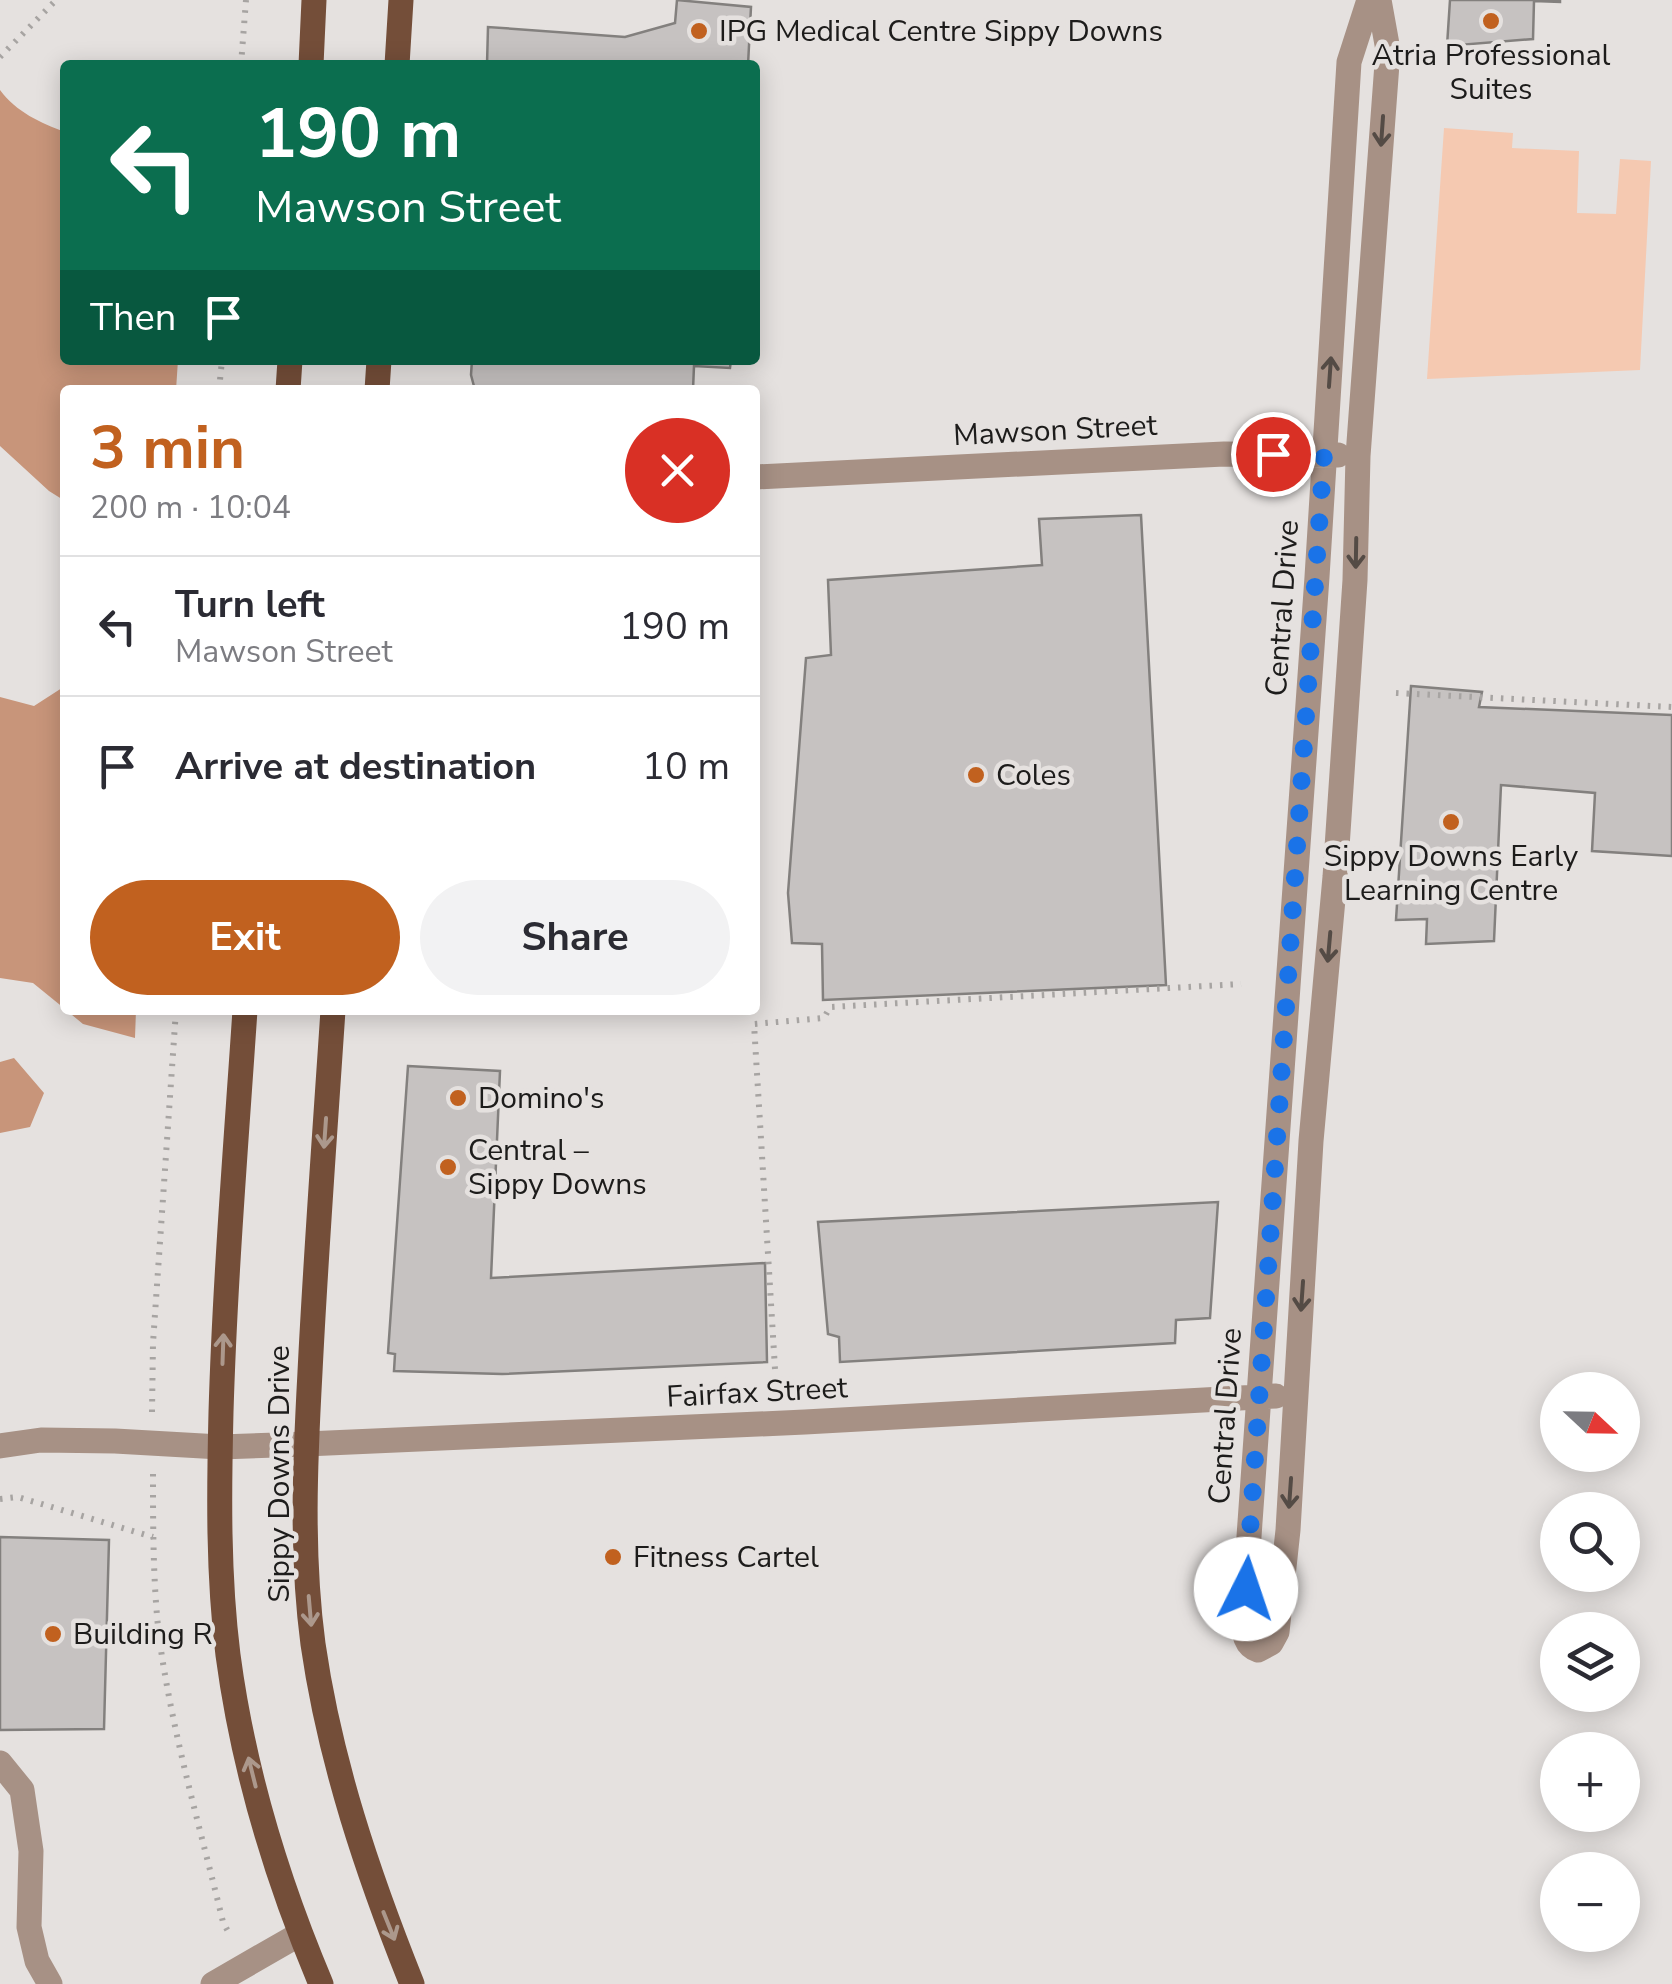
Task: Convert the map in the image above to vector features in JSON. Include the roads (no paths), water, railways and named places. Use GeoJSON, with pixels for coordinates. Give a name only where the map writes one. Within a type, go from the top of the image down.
{"type":"FeatureCollection","features":[{"type":"Feature","properties":{"kind":"main road"},"geometry":{"type":"LineString","coordinates":[[397,60],[401,0]]}},
{"type":"Feature","properties":{"kind":"main road"},"geometry":{"type":"LineString","coordinates":[[310,60],[311,7]]}},
{"type":"Feature","properties":{"kind":"main road","name":"Sippy Downs Drive"},"geometry":{"type":"LineString","coordinates":[[245,1015],[223,1342],[221,1570],[229,1658],[259,1802],[300,1934],[321,1984]]}},
{"type":"Feature","properties":{"kind":"main road","name":"Sippy Downs Drive"},"geometry":{"type":"LineString","coordinates":[[333,1015],[306,1444],[305,1552],[313,1643],[324,1706],[356,1832],[412,1984]]}},
{"type":"Feature","properties":{"kind":"street","name":"Central Drive"},"geometry":{"type":"LineString","coordinates":[[1368,0],[1349,62],[1244,1620],[1244,1634],[1252,1648],[1258,1650],[1271,1643],[1280,1621],[1311,1142],[1336,877],[1353,627],[1358,456],[1388,50],[1379,0]]}},
{"type":"Feature","properties":{"kind":"street","name":"Mawson Street"},"geometry":{"type":"LineString","coordinates":[[760,477],[1224,454],[1358,456]]}},
{"type":"Feature","properties":{"kind":"street","name":"Fairfax Street"},"geometry":{"type":"LineString","coordinates":[[0,1446],[41,1440],[220,1447],[306,1444],[1296,1396]]}},
{"type":"Feature","properties":{"kind":"street"},"geometry":{"type":"LineString","coordinates":[[0,1763],[22,1790],[31,1851],[28,1926],[36,1961],[50,1984]]}},
{"type":"Feature","properties":{"kind":"street"},"geometry":{"type":"LineString","coordinates":[[213,1984],[300,1934]]}},
{"type":"Feature","properties":{"kind":"place","name":"Atria Professional Suites"},"geometry":{"type":"Point","coordinates":[1491,21]}},
{"type":"Feature","properties":{"kind":"place","name":"IPG Medical Centre Sippy Downs"},"geometry":{"type":"Point","coordinates":[699,31]}},
{"type":"Feature","properties":{"kind":"place","name":"Coles"},"geometry":{"type":"Point","coordinates":[976,775]}},
{"type":"Feature","properties":{"kind":"place","name":"Sippy Downs Early Learning Centre"},"geometry":{"type":"Point","coordinates":[1451,822]}},
{"type":"Feature","properties":{"kind":"place","name":"Domino's"},"geometry":{"type":"Point","coordinates":[458,1098]}},
{"type":"Feature","properties":{"kind":"place","name":"Central – Sippy Downs"},"geometry":{"type":"Point","coordinates":[448,1167]}},
{"type":"Feature","properties":{"kind":"place","name":"Fitness Cartel"},"geometry":{"type":"Point","coordinates":[613,1557]}},
{"type":"Feature","properties":{"kind":"place","name":"Building R"},"geometry":{"type":"Point","coordinates":[53,1634]}}]}
